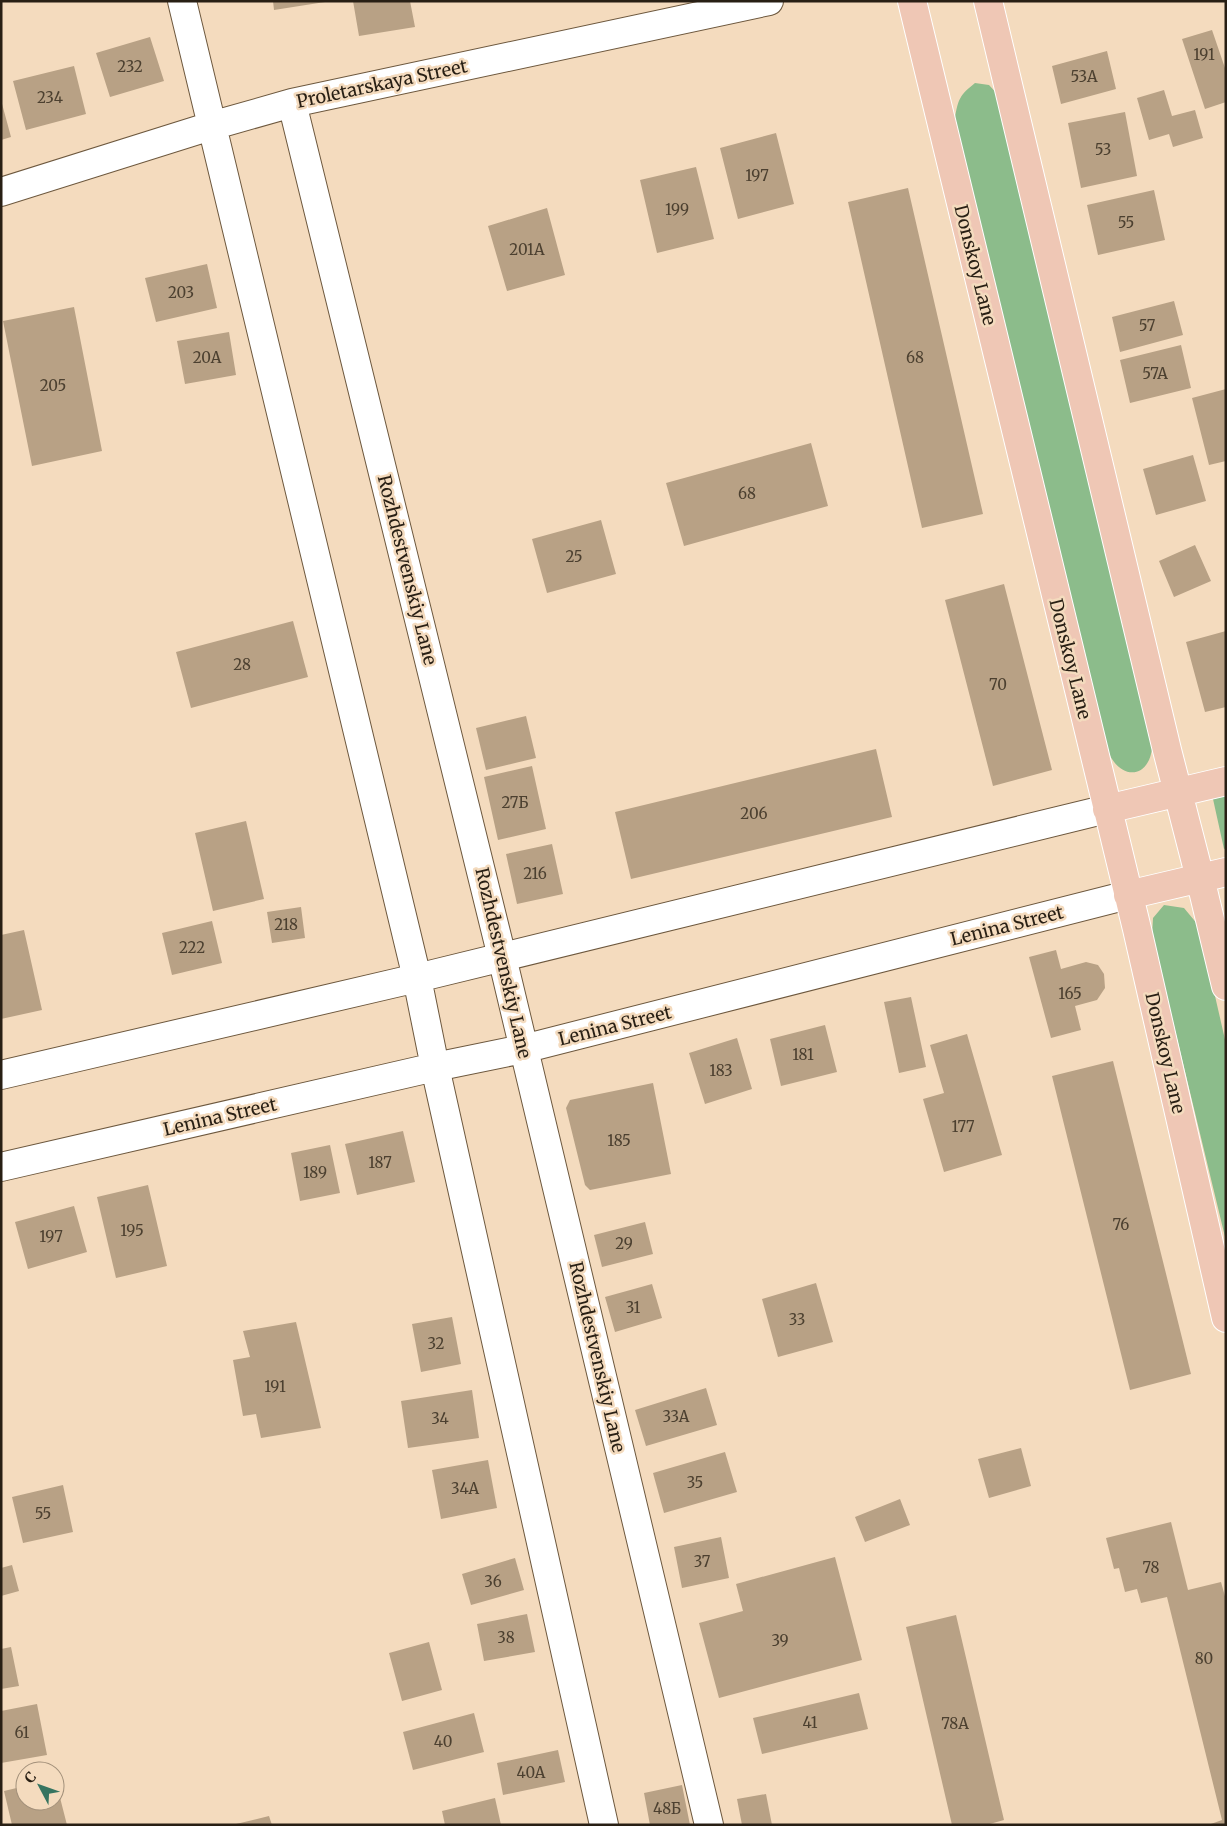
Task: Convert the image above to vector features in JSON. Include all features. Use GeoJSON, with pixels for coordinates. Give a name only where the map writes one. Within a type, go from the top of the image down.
{"type":"FeatureCollection","features":[{"type":"Feature","properties":{"kind":"main road","name":"Donskoy Lane"},"geometry":{"type":"LineString","coordinates":[[912,1],[1128,895],[1226,1318]]}},
{"type":"Feature","properties":{"kind":"main road"},"geometry":{"type":"LineString","coordinates":[[988,1],[1178,793],[1213,875],[1226,986]]}},
{"type":"Feature","properties":{"kind":"main road"},"geometry":{"type":"LineString","coordinates":[[1107,809],[1226,781]]}},
{"type":"Feature","properties":{"kind":"main road","name":"Lenina Street"},"geometry":{"type":"LineString","coordinates":[[1128,895],[1213,875]]}},
{"type":"Feature","properties":{"kind":"street"},"geometry":{"type":"LineString","coordinates":[[182,1],[417,978],[435,1068],[604,1825]]}},
{"type":"Feature","properties":{"kind":"street","name":"Proletarskaya Street"},"geometry":{"type":"LineString","coordinates":[[1,192],[211,126],[292,103],[770,1]]}},
{"type":"Feature","properties":{"kind":"street","name":"Rozhdestvenskiy Lane"},"geometry":{"type":"LineString","coordinates":[[292,103],[502,957],[709,1825]]}},
{"type":"Feature","properties":{"kind":"street"},"geometry":{"type":"LineString","coordinates":[[1,1075],[417,978],[1107,809]]}},
{"type":"Feature","properties":{"kind":"street","name":"Lenina Street"},"geometry":{"type":"LineString","coordinates":[[1,1167],[523,1049],[1128,895]]}},
{"type":"Feature","properties":{"kind":"green space"},"geometry":{"type":"Polygon","coordinates":[[[975,83],[989,85],[1001,98],[1153,745],[1150,758],[1145,766],[1136,772],[1125,771],[1116,764],[1112,759],[1105,740],[955,118],[960,98],[975,83]]]}},
{"type":"Feature","properties":{"kind":"green space"},"geometry":{"type":"Polygon","coordinates":[[[1226,796],[1226,848],[1224,849],[1213,799],[1226,796]]]}},
{"type":"Feature","properties":{"kind":"green space"},"geometry":{"type":"Polygon","coordinates":[[[1164,905],[1184,908],[1199,926],[1226,1044],[1226,1241],[1152,935],[1153,918],[1164,905]]]}},
{"type":"Feature","properties":{"kind":"building"},"geometry":{"type":"Polygon","coordinates":[[[273,1],[325,1],[325,2],[274,10],[273,1]]]}},
{"type":"Feature","properties":{"kind":"building"},"geometry":{"type":"Polygon","coordinates":[[[353,1],[410,1],[415,27],[359,36],[353,1]]]}},
{"type":"Feature","properties":{"kind":"building"},"geometry":{"type":"Polygon","coordinates":[[[1212,30],[1226,71],[1226,102],[1205,109],[1182,39],[1212,30]]]}},
{"type":"Feature","properties":{"kind":"building"},"geometry":{"type":"Polygon","coordinates":[[[150,37],[164,81],[110,97],[96,53],[150,37]]]}},
{"type":"Feature","properties":{"kind":"building"},"geometry":{"type":"Polygon","coordinates":[[[1107,51],[1116,89],[1061,104],[1052,66],[1107,51]]]}},
{"type":"Feature","properties":{"kind":"building"},"geometry":{"type":"Polygon","coordinates":[[[74,66],[86,114],[26,130],[13,81],[74,66]]]}},
{"type":"Feature","properties":{"kind":"building"},"geometry":{"type":"Polygon","coordinates":[[[1164,90],[1172,116],[1195,110],[1203,138],[1173,147],[1169,134],[1149,140],[1137,98],[1164,90]]]}},
{"type":"Feature","properties":{"kind":"building"},"geometry":{"type":"Polygon","coordinates":[[[1,100],[11,137],[1,140],[1,100]]]}},
{"type":"Feature","properties":{"kind":"building"},"geometry":{"type":"Polygon","coordinates":[[[1125,112],[1137,176],[1081,188],[1068,123],[1125,112]]]}},
{"type":"Feature","properties":{"kind":"building"},"geometry":{"type":"Polygon","coordinates":[[[776,133],[794,204],[738,219],[720,148],[776,133]]]}},
{"type":"Feature","properties":{"kind":"building"},"geometry":{"type":"Polygon","coordinates":[[[696,167],[714,239],[657,253],[640,180],[696,167]]]}},
{"type":"Feature","properties":{"kind":"building"},"geometry":{"type":"Polygon","coordinates":[[[908,188],[983,514],[922,528],[848,202],[908,188]]]}},
{"type":"Feature","properties":{"kind":"building"},"geometry":{"type":"Polygon","coordinates":[[[1154,190],[1165,240],[1098,255],[1087,205],[1154,190]]]}},
{"type":"Feature","properties":{"kind":"building"},"geometry":{"type":"Polygon","coordinates":[[[547,208],[565,275],[507,291],[488,226],[547,208]]]}},
{"type":"Feature","properties":{"kind":"building"},"geometry":{"type":"Polygon","coordinates":[[[207,264],[217,308],[156,322],[145,278],[207,264]]]}},
{"type":"Feature","properties":{"kind":"building"},"geometry":{"type":"Polygon","coordinates":[[[1174,301],[1183,335],[1120,352],[1112,317],[1174,301]]]}},
{"type":"Feature","properties":{"kind":"building"},"geometry":{"type":"Polygon","coordinates":[[[74,307],[102,451],[32,466],[3,321],[74,307]]]}},
{"type":"Feature","properties":{"kind":"building"},"geometry":{"type":"Polygon","coordinates":[[[229,332],[236,375],[185,384],[177,341],[229,332]]]}},
{"type":"Feature","properties":{"kind":"building"},"geometry":{"type":"Polygon","coordinates":[[[1181,345],[1191,388],[1130,403],[1120,360],[1181,345]]]}},
{"type":"Feature","properties":{"kind":"building"},"geometry":{"type":"Polygon","coordinates":[[[1226,389],[1226,461],[1209,465],[1192,398],[1226,389]]]}},
{"type":"Feature","properties":{"kind":"building"},"geometry":{"type":"Polygon","coordinates":[[[811,443],[828,506],[684,546],[666,483],[811,443]]]}},
{"type":"Feature","properties":{"kind":"building"},"geometry":{"type":"Polygon","coordinates":[[[1193,455],[1206,501],[1156,515],[1143,469],[1193,455]]]}},
{"type":"Feature","properties":{"kind":"building"},"geometry":{"type":"Polygon","coordinates":[[[601,520],[616,574],[547,593],[532,539],[601,520]]]}},
{"type":"Feature","properties":{"kind":"building"},"geometry":{"type":"Polygon","coordinates":[[[1195,545],[1211,581],[1174,597],[1159,561],[1195,545]]]}},
{"type":"Feature","properties":{"kind":"building"},"geometry":{"type":"Polygon","coordinates":[[[1004,584],[1052,770],[993,786],[945,600],[1004,584]]]}},
{"type":"Feature","properties":{"kind":"building"},"geometry":{"type":"Polygon","coordinates":[[[293,621],[308,677],[191,708],[176,652],[293,621]]]}},
{"type":"Feature","properties":{"kind":"building"},"geometry":{"type":"Polygon","coordinates":[[[1226,631],[1226,707],[1205,712],[1186,642],[1226,631]]]}},
{"type":"Feature","properties":{"kind":"building"},"geometry":{"type":"Polygon","coordinates":[[[526,716],[536,758],[486,770],[476,728],[526,716]]]}},
{"type":"Feature","properties":{"kind":"building"},"geometry":{"type":"Polygon","coordinates":[[[876,749],[892,817],[631,879],[615,812],[876,749]]]}},
{"type":"Feature","properties":{"kind":"building"},"geometry":{"type":"Polygon","coordinates":[[[532,766],[546,829],[498,840],[484,777],[532,766]]]}},
{"type":"Feature","properties":{"kind":"building"},"geometry":{"type":"Polygon","coordinates":[[[246,821],[264,899],[213,911],[195,833],[246,821]]]}},
{"type":"Feature","properties":{"kind":"building"},"geometry":{"type":"Polygon","coordinates":[[[552,844],[563,894],[517,904],[506,854],[552,844]]]}},
{"type":"Feature","properties":{"kind":"building"},"geometry":{"type":"Polygon","coordinates":[[[301,907],[305,938],[272,943],[267,912],[301,907]]]}},
{"type":"Feature","properties":{"kind":"building"},"geometry":{"type":"Polygon","coordinates":[[[212,921],[222,963],[172,975],[162,933],[212,921]]]}},
{"type":"Feature","properties":{"kind":"building"},"geometry":{"type":"Polygon","coordinates":[[[24,930],[42,1010],[1,1019],[1,935],[24,930]]]}},
{"type":"Feature","properties":{"kind":"building"},"geometry":{"type":"Polygon","coordinates":[[[1056,950],[1061,969],[1086,962],[1098,965],[1104,974],[1105,988],[1097,1000],[1075,1006],[1081,1030],[1051,1038],[1029,957],[1056,950]]]}},
{"type":"Feature","properties":{"kind":"building"},"geometry":{"type":"Polygon","coordinates":[[[911,997],[926,1067],[899,1073],[884,1002],[911,997]]]}},
{"type":"Feature","properties":{"kind":"building"},"geometry":{"type":"Polygon","coordinates":[[[825,1025],[837,1072],[781,1086],[770,1039],[825,1025]]]}},
{"type":"Feature","properties":{"kind":"building"},"geometry":{"type":"Polygon","coordinates":[[[967,1034],[1002,1155],[944,1172],[923,1099],[944,1093],[930,1045],[967,1034]]]}},
{"type":"Feature","properties":{"kind":"building"},"geometry":{"type":"Polygon","coordinates":[[[737,1038],[752,1089],[705,1104],[689,1053],[737,1038]]]}},
{"type":"Feature","properties":{"kind":"building"},"geometry":{"type":"Polygon","coordinates":[[[1113,1061],[1191,1374],[1130,1390],[1052,1076],[1113,1061]]]}},
{"type":"Feature","properties":{"kind":"building"},"geometry":{"type":"Polygon","coordinates":[[[653,1083],[671,1174],[590,1190],[585,1185],[566,1108],[570,1100],[653,1083]]]}},
{"type":"Feature","properties":{"kind":"building"},"geometry":{"type":"Polygon","coordinates":[[[403,1131],[415,1182],[357,1195],[345,1144],[403,1131]]]}},
{"type":"Feature","properties":{"kind":"building"},"geometry":{"type":"Polygon","coordinates":[[[330,1145],[340,1193],[300,1201],[291,1153],[330,1145]]]}},
{"type":"Feature","properties":{"kind":"building"},"geometry":{"type":"Polygon","coordinates":[[[148,1185],[167,1266],[116,1278],[97,1197],[148,1185]]]}},
{"type":"Feature","properties":{"kind":"building"},"geometry":{"type":"Polygon","coordinates":[[[74,1206],[87,1252],[28,1269],[15,1222],[74,1206]]]}},
{"type":"Feature","properties":{"kind":"building"},"geometry":{"type":"Polygon","coordinates":[[[645,1222],[653,1254],[602,1267],[594,1235],[645,1222]]]}},
{"type":"Feature","properties":{"kind":"building"},"geometry":{"type":"Polygon","coordinates":[[[816,1283],[833,1342],[778,1357],[762,1299],[816,1283]]]}},
{"type":"Feature","properties":{"kind":"building"},"geometry":{"type":"Polygon","coordinates":[[[652,1284],[662,1318],[615,1332],[605,1297],[652,1284]]]}},
{"type":"Feature","properties":{"kind":"building"},"geometry":{"type":"Polygon","coordinates":[[[452,1317],[461,1364],[421,1372],[412,1324],[452,1317]]]}},
{"type":"Feature","properties":{"kind":"building"},"geometry":{"type":"Polygon","coordinates":[[[296,1322],[321,1428],[261,1438],[256,1414],[243,1416],[233,1360],[250,1357],[243,1331],[296,1322]]]}},
{"type":"Feature","properties":{"kind":"building"},"geometry":{"type":"Polygon","coordinates":[[[706,1388],[717,1425],[646,1446],[635,1410],[706,1388]]]}},
{"type":"Feature","properties":{"kind":"building"},"geometry":{"type":"Polygon","coordinates":[[[472,1390],[479,1438],[408,1448],[401,1401],[472,1390]]]}},
{"type":"Feature","properties":{"kind":"building"},"geometry":{"type":"Polygon","coordinates":[[[1021,1448],[1031,1486],[989,1498],[978,1459],[1021,1448]]]}},
{"type":"Feature","properties":{"kind":"building"},"geometry":{"type":"Polygon","coordinates":[[[725,1452],[737,1492],[664,1513],[653,1473],[725,1452]]]}},
{"type":"Feature","properties":{"kind":"building"},"geometry":{"type":"Polygon","coordinates":[[[488,1460],[497,1508],[441,1519],[432,1470],[488,1460]]]}},
{"type":"Feature","properties":{"kind":"building"},"geometry":{"type":"Polygon","coordinates":[[[63,1485],[73,1532],[23,1543],[12,1497],[63,1485]]]}},
{"type":"Feature","properties":{"kind":"building"},"geometry":{"type":"Polygon","coordinates":[[[900,1499],[910,1525],[865,1542],[855,1517],[900,1499]]]}},
{"type":"Feature","properties":{"kind":"building"},"geometry":{"type":"Polygon","coordinates":[[[1171,1522],[1188,1590],[1221,1582],[1226,1600],[1226,1825],[1208,1825],[1222,1820],[1167,1597],[1141,1603],[1137,1589],[1125,1592],[1119,1568],[1114,1569],[1106,1538],[1171,1522]]]}},
{"type":"Feature","properties":{"kind":"building"},"geometry":{"type":"Polygon","coordinates":[[[721,1537],[729,1578],[682,1588],[674,1547],[721,1537]]]}},
{"type":"Feature","properties":{"kind":"building"},"geometry":{"type":"Polygon","coordinates":[[[835,1557],[862,1660],[719,1698],[699,1623],[743,1611],[736,1584],[835,1557]]]}},
{"type":"Feature","properties":{"kind":"building"},"geometry":{"type":"Polygon","coordinates":[[[515,1558],[524,1590],[471,1605],[462,1574],[515,1558]]]}},
{"type":"Feature","properties":{"kind":"building"},"geometry":{"type":"Polygon","coordinates":[[[12,1565],[19,1591],[1,1596],[1,1568],[12,1565]]]}},
{"type":"Feature","properties":{"kind":"building"},"geometry":{"type":"Polygon","coordinates":[[[527,1614],[535,1652],[484,1661],[477,1624],[527,1614]]]}},
{"type":"Feature","properties":{"kind":"building"},"geometry":{"type":"Polygon","coordinates":[[[956,1615],[1004,1820],[986,1825],[952,1825],[906,1627],[956,1615]]]}},
{"type":"Feature","properties":{"kind":"building"},"geometry":{"type":"Polygon","coordinates":[[[429,1642],[442,1690],[402,1701],[389,1653],[429,1642]]]}},
{"type":"Feature","properties":{"kind":"building"},"geometry":{"type":"Polygon","coordinates":[[[11,1647],[19,1686],[1,1689],[1,1649],[11,1647]]]}},
{"type":"Feature","properties":{"kind":"building"},"geometry":{"type":"Polygon","coordinates":[[[859,1693],[868,1729],[762,1754],[753,1718],[859,1693]]]}},
{"type":"Feature","properties":{"kind":"building"},"geometry":{"type":"Polygon","coordinates":[[[37,1704],[47,1755],[1,1763],[1,1711],[37,1704]]]}},
{"type":"Feature","properties":{"kind":"building"},"geometry":{"type":"Polygon","coordinates":[[[474,1713],[484,1752],[413,1770],[403,1732],[474,1713]]]}},
{"type":"Feature","properties":{"kind":"building"},"geometry":{"type":"Polygon","coordinates":[[[558,1750],[565,1782],[503,1795],[497,1763],[558,1750]]]}},
{"type":"Feature","properties":{"kind":"building"},"geometry":{"type":"Polygon","coordinates":[[[682,1785],[690,1825],[650,1825],[644,1793],[682,1785]]]}},
{"type":"Feature","properties":{"kind":"building"},"geometry":{"type":"Polygon","coordinates":[[[15,1788],[15,1811],[63,1811],[67,1825],[12,1825],[4,1791],[15,1788]]]}},
{"type":"Feature","properties":{"kind":"building"},"geometry":{"type":"Polygon","coordinates":[[[766,1794],[772,1825],[742,1825],[737,1799],[766,1794]]]}},
{"type":"Feature","properties":{"kind":"building"},"geometry":{"type":"Polygon","coordinates":[[[495,1798],[501,1825],[445,1825],[442,1811],[495,1798]]]}},
{"type":"Feature","properties":{"kind":"building"},"geometry":{"type":"Polygon","coordinates":[[[269,1816],[272,1825],[236,1824],[269,1816]]]}}]}
